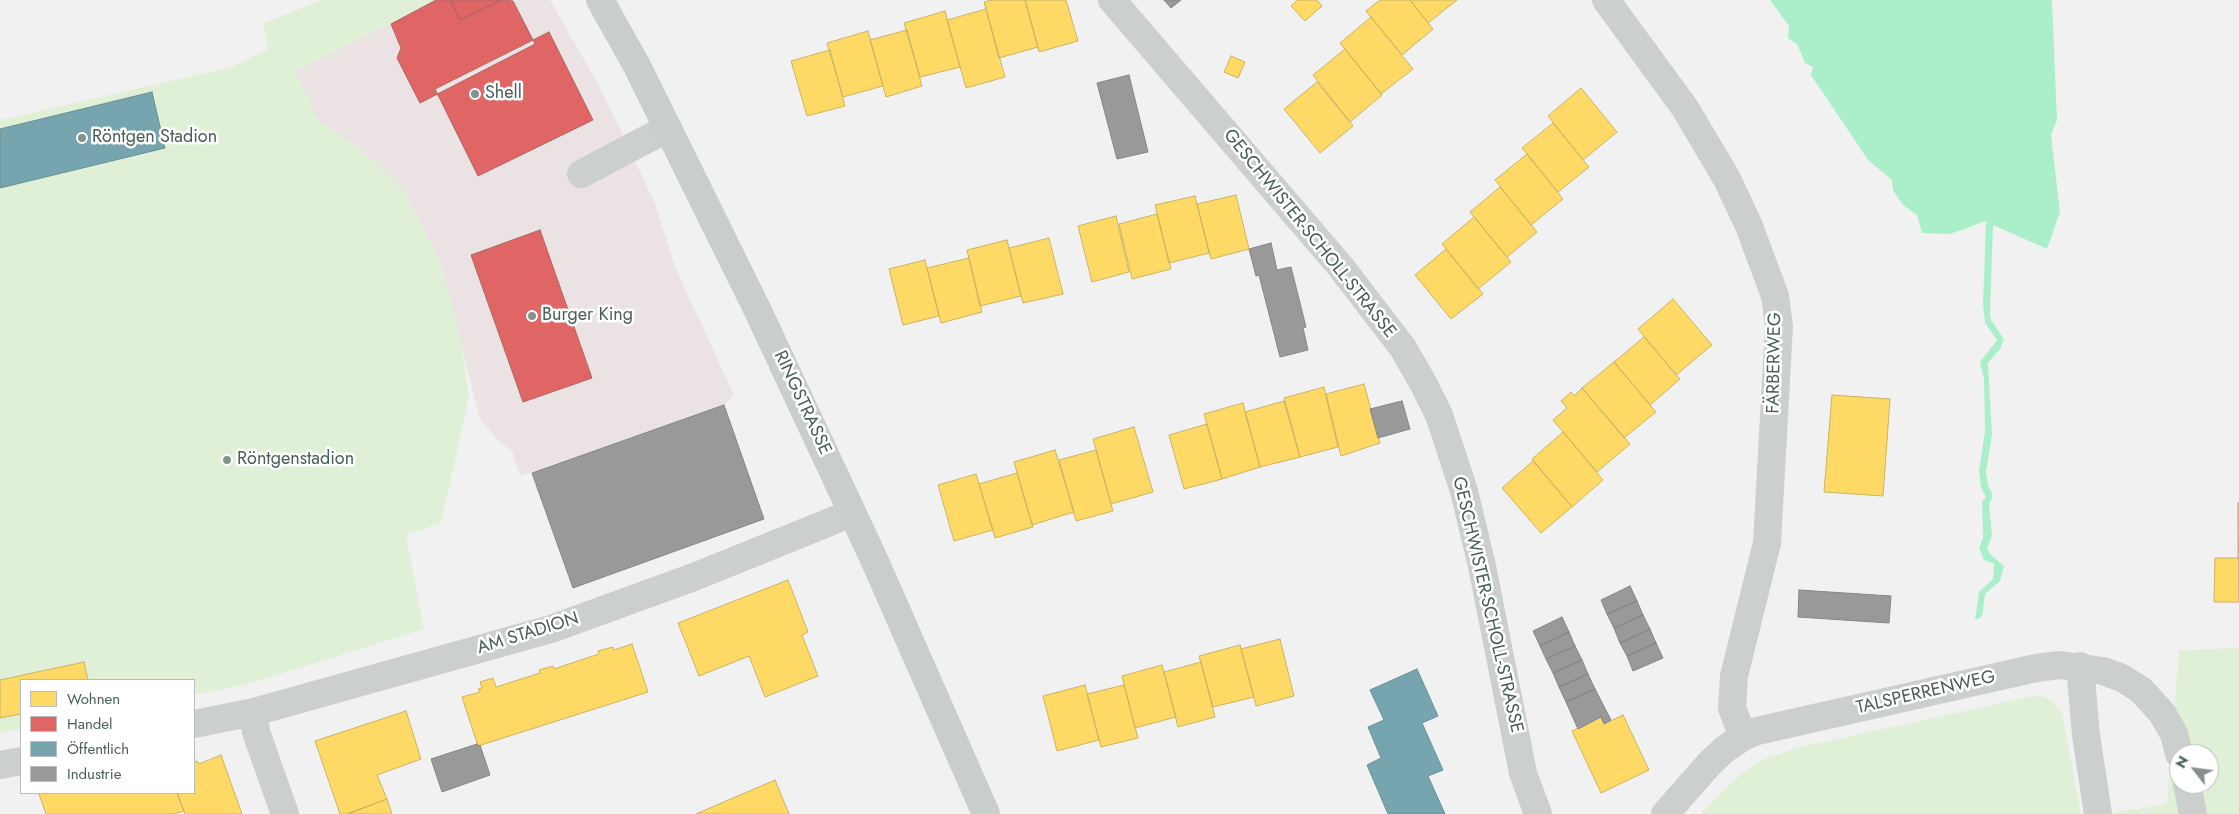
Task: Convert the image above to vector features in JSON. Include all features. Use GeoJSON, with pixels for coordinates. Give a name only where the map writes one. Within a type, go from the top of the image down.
{"type":"FeatureCollection","features":[{"type":"Feature","properties":{"kind":"main road","name":"RINGSTRASSE"},"geometry":{"type":"LineString","coordinates":[[600,0],[668,128],[758,311],[852,513],[986,814]]}},
{"type":"Feature","properties":{"kind":"street","name":"GESCHWISTER-SCHOLL-STRASSE"},"geometry":{"type":"LineString","coordinates":[[1112,0],[1340,266],[1403,348],[1422,381],[1439,416],[1464,491],[1482,566],[1523,773],[1538,814]]}},
{"type":"Feature","properties":{"kind":"street","name":"FÄRBERWEG"},"geometry":{"type":"LineString","coordinates":[[1606,0],[1685,108],[1727,179],[1749,226],[1775,296],[1779,326],[1766,543],[1734,684],[1732,708],[1743,737]]}},
{"type":"Feature","properties":{"kind":"street"},"geometry":{"type":"LineString","coordinates":[[581,174],[668,128]]}},
{"type":"Feature","properties":{"kind":"street","name":"AM STADION"},"geometry":{"type":"LineString","coordinates":[[195,724],[254,712],[551,629],[694,577],[852,513]]}},
{"type":"Feature","properties":{"kind":"street","name":"TALSPERRENWEG"},"geometry":{"type":"LineString","coordinates":[[1665,814],[1710,763],[1743,737],[1757,731],[2036,668],[2060,665],[2080,666],[2103,670],[2122,678],[2141,690],[2162,713],[2174,734],[2176,744]]}},
{"type":"Feature","properties":{"kind":"street"},"geometry":{"type":"LineString","coordinates":[[2080,666],[2086,735],[2098,814]]}},
{"type":"Feature","properties":{"kind":"street"},"geometry":{"type":"LineString","coordinates":[[254,712],[256,732],[285,814]]}},
{"type":"Feature","properties":{"kind":"street"},"geometry":{"type":"LineString","coordinates":[[0,765],[20,761]]}},
{"type":"Feature","properties":{"kind":"street"},"geometry":{"type":"LineString","coordinates":[[2189,794],[2193,814]]}},
{"type":"Feature","properties":{"kind":"shaded area","name":"Röntgenstadion"},"geometry":{"type":"Polygon","coordinates":[[[323,0],[436,0],[295,71],[318,120],[361,150],[400,186],[423,227],[443,271],[460,337],[469,397],[441,523],[406,535],[424,629],[248,684],[195,695],[195,679],[20,679],[20,729],[0,733],[0,120],[232,67],[268,49],[263,23],[323,0]]]}},
{"type":"Feature","properties":{"kind":"shaded area"},"geometry":{"type":"Polygon","coordinates":[[[436,0],[550,0],[598,84],[654,201],[675,267],[734,395],[724,405],[520,476],[512,451],[499,442],[480,419],[443,271],[423,227],[400,186],[361,150],[318,120],[295,71],[436,0]]]}},
{"type":"Feature","properties":{"kind":"shaded area"},"geometry":{"type":"Polygon","coordinates":[[[1770,0],[2052,0],[2057,120],[2051,135],[2060,212],[2047,249],[1993,225],[1990,314],[1991,320],[2004,339],[2000,349],[1988,363],[1992,435],[1986,472],[1988,485],[1993,496],[1989,504],[1992,536],[1987,548],[1991,555],[2004,566],[2000,581],[1985,594],[1982,617],[1975,620],[1979,592],[1993,579],[1994,564],[1984,560],[1979,548],[1983,538],[1982,502],[1986,497],[1981,488],[1979,471],[1985,431],[1984,379],[1980,362],[1997,340],[1985,323],[1983,304],[1986,221],[1950,234],[1922,233],[1917,215],[1903,205],[1893,190],[1892,180],[1868,160],[1811,75],[1813,67],[1805,63],[1797,44],[1788,38],[1789,26],[1770,0]]]}},
{"type":"Feature","properties":{"kind":"shaded area"},"geometry":{"type":"Polygon","coordinates":[[[2239,648],[2239,814],[2107,814],[2167,804],[2169,778],[2169,794],[2219,794],[2219,744],[2172,744],[2179,650],[2239,648]]]}},
{"type":"Feature","properties":{"kind":"shaded area"},"geometry":{"type":"Polygon","coordinates":[[[2038,695],[2049,699],[2062,712],[2081,814],[1700,814],[1741,774],[1764,759],[1796,748],[2038,695]]]}},
{"type":"Feature","properties":{"kind":"building: Wohnen"},"geometry":{"type":"Polygon","coordinates":[[[991,0],[1025,0],[1038,47],[999,58],[984,2],[991,0]]]}},
{"type":"Feature","properties":{"kind":"building: Wohnen"},"geometry":{"type":"Polygon","coordinates":[[[1025,0],[1066,0],[1078,41],[1039,52],[1025,0]]]}},
{"type":"Feature","properties":{"kind":"building: Wohnen"},"geometry":{"type":"Polygon","coordinates":[[[1297,0],[1317,0],[1322,6],[1305,21],[1291,6],[1297,0]]]}},
{"type":"Feature","properties":{"kind":"building: Wohnen"},"geometry":{"type":"Polygon","coordinates":[[[1380,0],[1410,0],[1433,29],[1402,55],[1366,11],[1380,0]]]}},
{"type":"Feature","properties":{"kind":"building: Wohnen"},"geometry":{"type":"Polygon","coordinates":[[[1410,0],[1457,0],[1428,23],[1410,0]]]}},
{"type":"Feature","properties":{"kind":"building: Wohnen"},"geometry":{"type":"Polygon","coordinates":[[[986,9],[1005,77],[966,88],[947,20],[986,9]]]}},
{"type":"Feature","properties":{"kind":"building: Wohnen"},"geometry":{"type":"Polygon","coordinates":[[[945,11],[960,67],[920,77],[904,23],[945,11]]]}},
{"type":"Feature","properties":{"kind":"building: Wohnen"},"geometry":{"type":"Polygon","coordinates":[[[1371,17],[1413,69],[1381,94],[1340,43],[1371,17]]]}},
{"type":"Feature","properties":{"kind":"building: Wohnen"},"geometry":{"type":"Polygon","coordinates":[[[907,30],[922,86],[886,97],[870,40],[907,30]]]}},
{"type":"Feature","properties":{"kind":"building: Wohnen"},"geometry":{"type":"Polygon","coordinates":[[[868,31],[883,86],[843,97],[827,43],[868,31]]]}},
{"type":"Feature","properties":{"kind":"building: Wohnen"},"geometry":{"type":"Polygon","coordinates":[[[1345,49],[1382,95],[1350,122],[1313,75],[1345,49]]]}},
{"type":"Feature","properties":{"kind":"building: Wohnen"},"geometry":{"type":"Polygon","coordinates":[[[830,50],[845,106],[807,116],[791,61],[830,50]]]}},
{"type":"Feature","properties":{"kind":"building: Wohnen"},"geometry":{"type":"Polygon","coordinates":[[[1231,56],[1245,62],[1238,78],[1224,72],[1231,56]]]}},
{"type":"Feature","properties":{"kind":"building: Wohnen"},"geometry":{"type":"Polygon","coordinates":[[[1317,82],[1353,126],[1320,153],[1284,109],[1317,82]]]}},
{"type":"Feature","properties":{"kind":"building: Wohnen"},"geometry":{"type":"Polygon","coordinates":[[[1581,88],[1617,132],[1583,160],[1548,116],[1581,88]]]}},
{"type":"Feature","properties":{"kind":"building: Wohnen"},"geometry":{"type":"Polygon","coordinates":[[[1553,123],[1589,167],[1558,192],[1522,148],[1553,123]]]}},
{"type":"Feature","properties":{"kind":"building: Wohnen"},"geometry":{"type":"Polygon","coordinates":[[[1527,154],[1563,199],[1531,225],[1495,180],[1527,154]]]}},
{"type":"Feature","properties":{"kind":"building: Wohnen"},"geometry":{"type":"Polygon","coordinates":[[[1500,187],[1537,232],[1507,257],[1470,212],[1500,187]]]}},
{"type":"Feature","properties":{"kind":"building: Wohnen"},"geometry":{"type":"Polygon","coordinates":[[[1236,195],[1249,249],[1211,259],[1197,204],[1236,195]]]}},
{"type":"Feature","properties":{"kind":"building: Wohnen"},"geometry":{"type":"Polygon","coordinates":[[[1195,196],[1209,253],[1169,263],[1155,205],[1195,196]]]}},
{"type":"Feature","properties":{"kind":"building: Wohnen"},"geometry":{"type":"Polygon","coordinates":[[[1157,214],[1171,269],[1132,279],[1119,224],[1157,214]]]}},
{"type":"Feature","properties":{"kind":"building: Wohnen"},"geometry":{"type":"Polygon","coordinates":[[[1116,216],[1129,272],[1092,282],[1078,226],[1116,216]]]}},
{"type":"Feature","properties":{"kind":"building: Wohnen"},"geometry":{"type":"Polygon","coordinates":[[[1474,217],[1511,262],[1478,289],[1442,244],[1474,217]]]}},
{"type":"Feature","properties":{"kind":"building: Wohnen"},"geometry":{"type":"Polygon","coordinates":[[[1049,238],[1063,294],[1023,303],[1009,248],[1049,238]]]}},
{"type":"Feature","properties":{"kind":"building: Wohnen"},"geometry":{"type":"Polygon","coordinates":[[[1007,240],[1021,296],[980,306],[967,250],[1007,240]]]}},
{"type":"Feature","properties":{"kind":"building: Wohnen"},"geometry":{"type":"Polygon","coordinates":[[[1446,249],[1483,294],[1451,319],[1415,275],[1446,249]]]}},
{"type":"Feature","properties":{"kind":"building: Wohnen"},"geometry":{"type":"Polygon","coordinates":[[[969,258],[982,312],[941,323],[927,268],[969,258]]]}},
{"type":"Feature","properties":{"kind":"building: Wohnen"},"geometry":{"type":"Polygon","coordinates":[[[925,260],[939,316],[903,325],[889,269],[925,260]]]}},
{"type":"Feature","properties":{"kind":"building: Wohnen"},"geometry":{"type":"Polygon","coordinates":[[[1673,299],[1712,345],[1676,375],[1638,329],[1673,299]]]}},
{"type":"Feature","properties":{"kind":"building: Wohnen"},"geometry":{"type":"Polygon","coordinates":[[[1644,337],[1680,379],[1650,405],[1614,362],[1644,337]]]}},
{"type":"Feature","properties":{"kind":"building: Wohnen"},"geometry":{"type":"Polygon","coordinates":[[[1614,362],[1656,412],[1624,438],[1582,388],[1614,362]]]}},
{"type":"Feature","properties":{"kind":"building: Wohnen"},"geometry":{"type":"Polygon","coordinates":[[[1364,384],[1380,443],[1341,456],[1326,394],[1364,384]]]}},
{"type":"Feature","properties":{"kind":"building: Wohnen"},"geometry":{"type":"Polygon","coordinates":[[[1324,387],[1338,447],[1300,457],[1284,398],[1324,387]]]}},
{"type":"Feature","properties":{"kind":"building: Wohnen"},"geometry":{"type":"Polygon","coordinates":[[[1582,388],[1630,444],[1597,472],[1553,420],[1567,408],[1561,401],[1571,392],[1574,396],[1582,388]]]}},
{"type":"Feature","properties":{"kind":"building: Wohnen"},"geometry":{"type":"Polygon","coordinates":[[[1832,395],[1890,399],[1883,496],[1824,492],[1832,395]]]}},
{"type":"Feature","properties":{"kind":"building: Wohnen"},"geometry":{"type":"Polygon","coordinates":[[[1284,401],[1300,457],[1260,467],[1245,412],[1284,401]]]}},
{"type":"Feature","properties":{"kind":"building: Wohnen"},"geometry":{"type":"Polygon","coordinates":[[[1243,403],[1260,467],[1222,479],[1204,414],[1243,403]]]}},
{"type":"Feature","properties":{"kind":"building: Wohnen"},"geometry":{"type":"Polygon","coordinates":[[[1207,424],[1222,479],[1184,489],[1169,435],[1207,424]]]}},
{"type":"Feature","properties":{"kind":"building: Wohnen"},"geometry":{"type":"Polygon","coordinates":[[[1134,427],[1153,492],[1111,504],[1093,439],[1134,427]]]}},
{"type":"Feature","properties":{"kind":"building: Wohnen"},"geometry":{"type":"Polygon","coordinates":[[[1563,432],[1603,480],[1572,507],[1532,459],[1563,432]]]}},
{"type":"Feature","properties":{"kind":"building: Wohnen"},"geometry":{"type":"Polygon","coordinates":[[[1055,450],[1074,512],[1032,525],[1014,462],[1055,450]]]}},
{"type":"Feature","properties":{"kind":"building: Wohnen"},"geometry":{"type":"Polygon","coordinates":[[[1096,450],[1113,511],[1076,521],[1059,460],[1096,450]]]}},
{"type":"Feature","properties":{"kind":"building: Wohnen"},"geometry":{"type":"Polygon","coordinates":[[[1533,461],[1572,507],[1541,533],[1502,488],[1533,461]]]}},
{"type":"Feature","properties":{"kind":"building: Wohnen"},"geometry":{"type":"Polygon","coordinates":[[[1017,473],[1033,527],[995,538],[979,484],[1017,473]]]}},
{"type":"Feature","properties":{"kind":"building: Wohnen"},"geometry":{"type":"Polygon","coordinates":[[[976,474],[993,530],[954,541],[938,485],[976,474]]]}},
{"type":"Feature","properties":{"kind":"building: Wohnen"},"geometry":{"type":"Polygon","coordinates":[[[2238,503],[2239,602],[2214,602],[2215,558],[2238,558],[2238,503]]]}},
{"type":"Feature","properties":{"kind":"building: Wohnen"},"geometry":{"type":"Polygon","coordinates":[[[788,580],[808,632],[802,635],[818,676],[765,697],[749,656],[699,676],[678,623],[788,580]]]}},
{"type":"Feature","properties":{"kind":"building: Wohnen"},"geometry":{"type":"Polygon","coordinates":[[[1280,639],[1294,696],[1256,706],[1241,649],[1280,639]]]}},
{"type":"Feature","properties":{"kind":"building: Wohnen"},"geometry":{"type":"Polygon","coordinates":[[[632,644],[648,692],[478,746],[462,697],[480,692],[478,689],[482,688],[480,682],[493,678],[496,687],[540,673],[539,670],[553,666],[554,669],[599,654],[598,651],[613,647],[614,650],[632,644]]]}},
{"type":"Feature","properties":{"kind":"building: Wohnen"},"geometry":{"type":"Polygon","coordinates":[[[1240,645],[1254,697],[1213,707],[1199,656],[1240,645]]]}},
{"type":"Feature","properties":{"kind":"building: Wohnen"},"geometry":{"type":"Polygon","coordinates":[[[84,662],[88,679],[20,679],[20,714],[0,718],[0,680],[84,662]]]}},
{"type":"Feature","properties":{"kind":"building: Wohnen"},"geometry":{"type":"Polygon","coordinates":[[[1201,662],[1215,717],[1178,727],[1164,672],[1201,662]]]}},
{"type":"Feature","properties":{"kind":"building: Wohnen"},"geometry":{"type":"Polygon","coordinates":[[[1162,665],[1176,717],[1135,728],[1122,676],[1162,665]]]}},
{"type":"Feature","properties":{"kind":"building: Wohnen"},"geometry":{"type":"Polygon","coordinates":[[[1085,685],[1099,740],[1057,751],[1043,696],[1085,685]]]}},
{"type":"Feature","properties":{"kind":"building: Wohnen"},"geometry":{"type":"Polygon","coordinates":[[[1124,685],[1138,738],[1101,747],[1087,694],[1124,685]]]}},
{"type":"Feature","properties":{"kind":"building: Wohnen"},"geometry":{"type":"Polygon","coordinates":[[[406,711],[421,759],[377,775],[387,799],[347,814],[340,814],[315,741],[406,711]]]}},
{"type":"Feature","properties":{"kind":"building: Wohnen"},"geometry":{"type":"Polygon","coordinates":[[[1623,715],[1649,770],[1601,793],[1572,731],[1601,717],[1604,724],[1623,715]]]}},
{"type":"Feature","properties":{"kind":"building: Wohnen"},"geometry":{"type":"Polygon","coordinates":[[[221,755],[242,814],[185,814],[177,794],[195,794],[195,762],[197,761],[199,764],[221,755]]]}},
{"type":"Feature","properties":{"kind":"building: Wohnen"},"geometry":{"type":"Polygon","coordinates":[[[775,780],[789,814],[696,814],[775,780]]]}},
{"type":"Feature","properties":{"kind":"building: Wohnen"},"geometry":{"type":"Polygon","coordinates":[[[39,794],[177,794],[184,811],[174,814],[46,814],[39,794]]]}},
{"type":"Feature","properties":{"kind":"building: Wohnen"},"geometry":{"type":"Polygon","coordinates":[[[387,799],[392,814],[347,814],[387,799]]]}},
{"type":"Feature","properties":{"kind":"building: Handel"},"geometry":{"type":"Polygon","coordinates":[[[436,0],[451,0],[460,20],[502,0],[513,1],[535,44],[420,103],[397,58],[401,48],[391,24],[436,0]]]}},
{"type":"Feature","properties":{"kind":"building: Handel"},"geometry":{"type":"Polygon","coordinates":[[[451,0],[500,0],[500,1],[460,20],[451,0]]]}},
{"type":"Feature","properties":{"kind":"building: Handel"},"geometry":{"type":"Polygon","coordinates":[[[549,32],[593,120],[478,176],[435,89],[549,32]]]}},
{"type":"Feature","properties":{"kind":"building: Handel","name":"Burger King"},"geometry":{"type":"Polygon","coordinates":[[[540,230],[592,378],[523,402],[471,255],[540,230]]]}},
{"type":"Feature","properties":{"kind":"building: Öffentlich","name":"Röntgen Stadion"},"geometry":{"type":"Polygon","coordinates":[[[152,92],[165,148],[0,188],[0,129],[152,92]]]}},
{"type":"Feature","properties":{"kind":"building: Öffentlich"},"geometry":{"type":"Polygon","coordinates":[[[1417,669],[1438,716],[1422,723],[1443,770],[1428,776],[1445,814],[1388,814],[1367,765],[1381,758],[1368,727],[1384,720],[1370,690],[1417,669]]]}},
{"type":"Feature","properties":{"kind":"building: Industrie"},"geometry":{"type":"Polygon","coordinates":[[[1164,0],[1181,0],[1171,8],[1164,0]]]}},
{"type":"Feature","properties":{"kind":"building: Industrie"},"geometry":{"type":"Polygon","coordinates":[[[1129,75],[1148,152],[1117,159],[1097,83],[1129,75]]]}},
{"type":"Feature","properties":{"kind":"building: Industrie"},"geometry":{"type":"Polygon","coordinates":[[[1271,243],[1277,270],[1291,267],[1306,327],[1303,328],[1308,350],[1280,357],[1259,275],[1256,276],[1249,249],[1271,243]]]}},
{"type":"Feature","properties":{"kind":"building: Industrie"},"geometry":{"type":"Polygon","coordinates":[[[1402,401],[1410,429],[1378,438],[1370,409],[1402,401]]]}},
{"type":"Feature","properties":{"kind":"building: Industrie"},"geometry":{"type":"Polygon","coordinates":[[[724,405],[764,519],[573,588],[532,473],[724,405]]]}},
{"type":"Feature","properties":{"kind":"building: Industrie"},"geometry":{"type":"Polygon","coordinates":[[[1630,586],[1637,601],[1607,614],[1601,600],[1630,586]]]}},
{"type":"Feature","properties":{"kind":"building: Industrie"},"geometry":{"type":"Polygon","coordinates":[[[1799,590],[1891,596],[1889,623],[1798,617],[1799,590]]]}},
{"type":"Feature","properties":{"kind":"building: Industrie"},"geometry":{"type":"Polygon","coordinates":[[[1637,601],[1643,615],[1614,628],[1607,614],[1637,601]]]}},
{"type":"Feature","properties":{"kind":"building: Industrie"},"geometry":{"type":"Polygon","coordinates":[[[1643,615],[1650,629],[1620,643],[1614,628],[1643,615]]]}},
{"type":"Feature","properties":{"kind":"building: Industrie"},"geometry":{"type":"Polygon","coordinates":[[[1562,617],[1569,632],[1540,646],[1533,631],[1562,617]]]}},
{"type":"Feature","properties":{"kind":"building: Industrie"},"geometry":{"type":"Polygon","coordinates":[[[1650,629],[1656,643],[1627,656],[1620,643],[1650,629]]]}},
{"type":"Feature","properties":{"kind":"building: Industrie"},"geometry":{"type":"Polygon","coordinates":[[[1569,632],[1575,646],[1546,659],[1540,646],[1569,632]]]}},
{"type":"Feature","properties":{"kind":"building: Industrie"},"geometry":{"type":"Polygon","coordinates":[[[1656,643],[1663,658],[1633,671],[1627,656],[1656,643]]]}},
{"type":"Feature","properties":{"kind":"building: Industrie"},"geometry":{"type":"Polygon","coordinates":[[[1575,646],[1582,660],[1553,673],[1546,659],[1575,646]]]}},
{"type":"Feature","properties":{"kind":"building: Industrie"},"geometry":{"type":"Polygon","coordinates":[[[1582,660],[1588,674],[1559,687],[1553,673],[1582,660]]]}},
{"type":"Feature","properties":{"kind":"building: Industrie"},"geometry":{"type":"Polygon","coordinates":[[[1588,674],[1595,689],[1566,702],[1559,687],[1588,674]]]}},
{"type":"Feature","properties":{"kind":"building: Industrie"},"geometry":{"type":"Polygon","coordinates":[[[1595,689],[1611,720],[1604,724],[1601,717],[1578,729],[1566,702],[1595,689]]]}},
{"type":"Feature","properties":{"kind":"building: Industrie"},"geometry":{"type":"Polygon","coordinates":[[[477,744],[478,746],[480,745],[490,775],[442,792],[431,759],[477,744]]]}},
{"type":"Feature","properties":{"kind":"place","name":"Shell"},"geometry":{"type":"Point","coordinates":[475,94]}},
{"type":"Feature","properties":{"kind":"place","name":"Röntgen Stadion"},"geometry":{"type":"Point","coordinates":[82,138]}},
{"type":"Feature","properties":{"kind":"place","name":"Burger King"},"geometry":{"type":"Point","coordinates":[532,316]}},
{"type":"Feature","properties":{"kind":"place","name":"Röntgenstadion"},"geometry":{"type":"Point","coordinates":[227,460]}}]}
